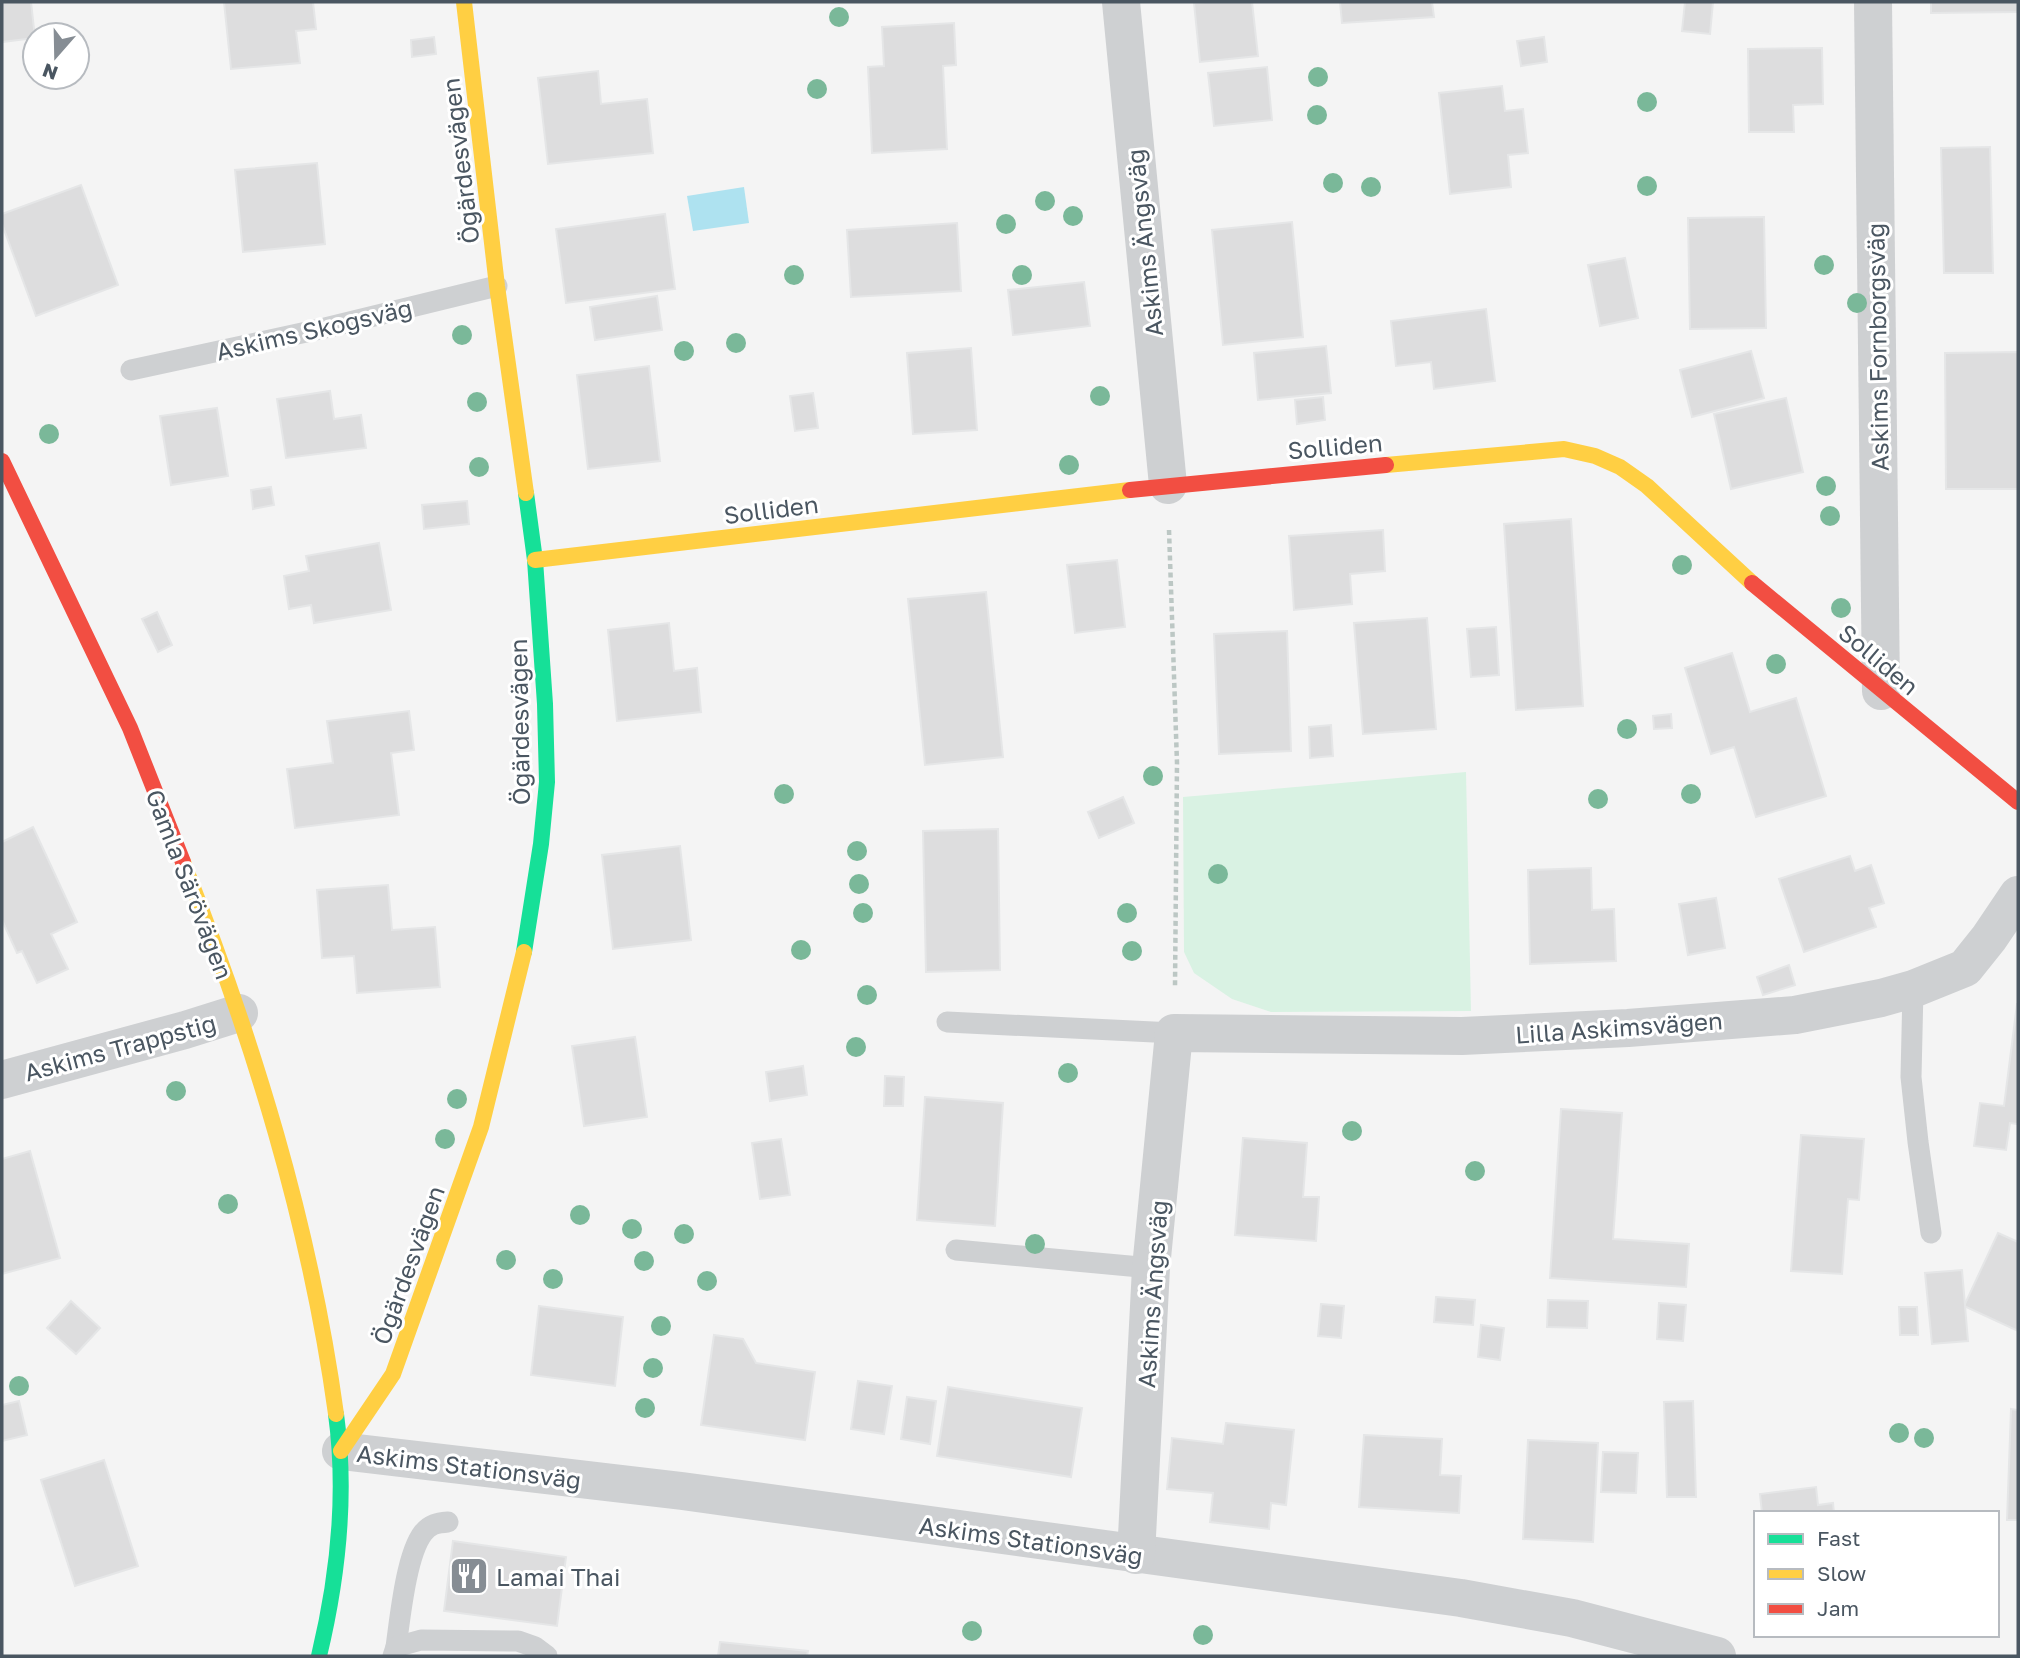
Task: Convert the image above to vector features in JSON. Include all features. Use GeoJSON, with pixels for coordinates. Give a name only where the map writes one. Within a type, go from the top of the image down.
{"type":"FeatureCollection","features":[{"type":"Feature","properties":{"kind":"street","name":"Ögärdesvägen"},"geometry":{"type":"LineString","coordinates":[[341,1451],[393,1374],[481,1127],[526,945],[547,782],[545,704],[535,560],[497,286],[464,2]]}},
{"type":"Feature","properties":{"kind":"street","name":"Askims Ängsväg"},"geometry":{"type":"LineString","coordinates":[[1121,2],[1168,485]]}},
{"type":"Feature","properties":{"kind":"street","name":"Askims Fornborgsväg"},"geometry":{"type":"LineString","coordinates":[[1873,2],[1881,691]]}},
{"type":"Feature","properties":{"kind":"street","name":"Solliden"},"geometry":{"type":"LineString","coordinates":[[535,560],[1168,485],[1564,449],[1595,456],[1620,467],[1647,486],[1752,583],[2018,802]]}},
{"type":"Feature","properties":{"kind":"street","name":"Gamla Särövägen"},"geometry":{"type":"LineString","coordinates":[[2,461],[130,728],[239,1013],[277,1134],[315,1287],[341,1451],[339,1546],[319,1656]]}},
{"type":"Feature","properties":{"kind":"street","name":"Lilla Askimsvägen"},"geometry":{"type":"LineString","coordinates":[[1174,1033],[1462,1037],[1795,1015],[1881,998],[1913,989],[1965,968],[2018,895]]}},
{"type":"Feature","properties":{"kind":"street","name":"Askims Trappstig"},"geometry":{"type":"LineString","coordinates":[[2,1080],[215,1022],[239,1013]]}},
{"type":"Feature","properties":{"kind":"street","name":"Askims Ängsväg"},"geometry":{"type":"LineString","coordinates":[[1136,1555],[1151,1268],[1174,1033]]}},
{"type":"Feature","properties":{"kind":"street","name":"Askims Stationsväg"},"geometry":{"type":"LineString","coordinates":[[341,1451],[682,1491],[1461,1598],[1572,1618],[1717,1656]]}},
{"type":"Feature","properties":{"kind":"lane","name":"Askims Skogsväg"},"geometry":{"type":"LineString","coordinates":[[131,370],[325,328],[497,286]]}},
{"type":"Feature","properties":{"kind":"lane"},"geometry":{"type":"LineString","coordinates":[[1913,989],[1911,1077],[1917,1142],[1931,1233]]}},
{"type":"Feature","properties":{"kind":"lane"},"geometry":{"type":"LineString","coordinates":[[947,1022],[1174,1033]]}},
{"type":"Feature","properties":{"kind":"lane"},"geometry":{"type":"LineString","coordinates":[[956,1250],[1151,1268]]}},
{"type":"Feature","properties":{"kind":"lane"},"geometry":{"type":"LineString","coordinates":[[395,1652],[416,1544],[433,1524],[448,1521]]}},
{"type":"Feature","properties":{"kind":"lane"},"geometry":{"type":"LineString","coordinates":[[395,1652],[421,1640],[518,1641],[535,1647],[547,1656]]}},
{"type":"Feature","properties":{"kind":"path"},"geometry":{"type":"LineString","coordinates":[[1168,485],[1177,763],[1174,1033]]}},
{"type":"Feature","properties":{"kind":"green space"},"geometry":{"type":"Polygon","coordinates":[[[1466,772],[1471,1011],[1271,1012],[1232,999],[1194,973],[1184,952],[1183,797],[1466,772]]]}},
{"type":"Feature","properties":{"kind":"water"},"geometry":{"type":"Polygon","coordinates":[[[744,187],[749,223],[693,231],[687,196],[744,187]]]}},
{"type":"Feature","properties":{"kind":"building"},"geometry":{"type":"Polygon","coordinates":[[[2,2],[31,2],[33,21],[21,21],[21,40],[2,42],[2,2]]]}},
{"type":"Feature","properties":{"kind":"building"},"geometry":{"type":"Polygon","coordinates":[[[224,2],[313,2],[316,29],[296,31],[300,63],[231,69],[224,2]]]}},
{"type":"Feature","properties":{"kind":"building"},"geometry":{"type":"Polygon","coordinates":[[[1252,2],[1258,56],[1200,62],[1194,3],[1252,2]]]}},
{"type":"Feature","properties":{"kind":"building"},"geometry":{"type":"Polygon","coordinates":[[[1340,2],[1432,2],[1434,17],[1342,23],[1340,2]]]}},
{"type":"Feature","properties":{"kind":"building"},"geometry":{"type":"Polygon","coordinates":[[[1685,2],[1713,2],[1710,34],[1682,31],[1685,2]]]}},
{"type":"Feature","properties":{"kind":"building"},"geometry":{"type":"Polygon","coordinates":[[[1931,2],[2017,2],[2018,12],[1931,13],[1931,2]]]}},
{"type":"Feature","properties":{"kind":"building"},"geometry":{"type":"Polygon","coordinates":[[[954,23],[956,65],[943,66],[947,149],[872,153],[868,67],[884,66],[882,27],[954,23]]]}},
{"type":"Feature","properties":{"kind":"building"},"geometry":{"type":"Polygon","coordinates":[[[434,37],[436,54],[412,57],[411,40],[434,37]]]}},
{"type":"Feature","properties":{"kind":"building"},"geometry":{"type":"Polygon","coordinates":[[[1544,37],[1547,62],[1521,66],[1517,41],[1544,37]]]}},
{"type":"Feature","properties":{"kind":"building"},"geometry":{"type":"Polygon","coordinates":[[[1822,48],[1823,104],[1793,105],[1794,132],[1749,132],[1748,49],[1822,48]]]}},
{"type":"Feature","properties":{"kind":"building"},"geometry":{"type":"Polygon","coordinates":[[[1267,67],[1272,120],[1214,126],[1208,73],[1267,67]]]}},
{"type":"Feature","properties":{"kind":"building"},"geometry":{"type":"Polygon","coordinates":[[[598,71],[601,104],[647,99],[653,153],[548,164],[538,78],[598,71]]]}},
{"type":"Feature","properties":{"kind":"building"},"geometry":{"type":"Polygon","coordinates":[[[1502,86],[1505,111],[1523,109],[1528,153],[1508,155],[1511,187],[1450,194],[1439,93],[1502,86]]]}},
{"type":"Feature","properties":{"kind":"building"},"geometry":{"type":"Polygon","coordinates":[[[1990,147],[1993,273],[1944,273],[1941,148],[1990,147]]]}},
{"type":"Feature","properties":{"kind":"building"},"geometry":{"type":"Polygon","coordinates":[[[317,163],[325,244],[243,252],[235,170],[317,163]]]}},
{"type":"Feature","properties":{"kind":"building"},"geometry":{"type":"Polygon","coordinates":[[[81,185],[118,285],[36,316],[2,224],[2,214],[81,185]]]}},
{"type":"Feature","properties":{"kind":"building"},"geometry":{"type":"Polygon","coordinates":[[[665,214],[675,289],[566,303],[556,229],[665,214]]]}},
{"type":"Feature","properties":{"kind":"building"},"geometry":{"type":"Polygon","coordinates":[[[1764,217],[1766,328],[1690,329],[1688,218],[1764,217]]]}},
{"type":"Feature","properties":{"kind":"building"},"geometry":{"type":"Polygon","coordinates":[[[1292,222],[1303,337],[1223,345],[1212,230],[1292,222]]]}},
{"type":"Feature","properties":{"kind":"building"},"geometry":{"type":"Polygon","coordinates":[[[957,223],[961,291],[851,297],[847,230],[957,223]]]}},
{"type":"Feature","properties":{"kind":"building"},"geometry":{"type":"Polygon","coordinates":[[[1625,258],[1638,318],[1600,326],[1588,265],[1625,258]]]}},
{"type":"Feature","properties":{"kind":"building"},"geometry":{"type":"Polygon","coordinates":[[[1084,282],[1090,326],[1013,335],[1008,290],[1084,282]]]}},
{"type":"Feature","properties":{"kind":"building"},"geometry":{"type":"Polygon","coordinates":[[[657,296],[662,330],[595,340],[590,307],[657,296]]]}},
{"type":"Feature","properties":{"kind":"building"},"geometry":{"type":"Polygon","coordinates":[[[1486,309],[1495,381],[1434,389],[1431,362],[1396,366],[1391,321],[1486,309]]]}},
{"type":"Feature","properties":{"kind":"building"},"geometry":{"type":"Polygon","coordinates":[[[1326,346],[1331,393],[1258,400],[1254,353],[1326,346]]]}},
{"type":"Feature","properties":{"kind":"building"},"geometry":{"type":"Polygon","coordinates":[[[971,348],[977,430],[913,434],[907,353],[971,348]]]}},
{"type":"Feature","properties":{"kind":"building"},"geometry":{"type":"Polygon","coordinates":[[[1751,351],[1764,398],[1692,417],[1680,370],[1751,351]]]}},
{"type":"Feature","properties":{"kind":"building"},"geometry":{"type":"Polygon","coordinates":[[[2018,352],[2018,489],[1946,489],[1945,353],[2018,352]]]}},
{"type":"Feature","properties":{"kind":"building"},"geometry":{"type":"Polygon","coordinates":[[[649,366],[660,461],[588,469],[577,375],[649,366]]]}},
{"type":"Feature","properties":{"kind":"building"},"geometry":{"type":"Polygon","coordinates":[[[330,391],[334,419],[361,415],[366,448],[286,458],[277,399],[330,391]]]}},
{"type":"Feature","properties":{"kind":"building"},"geometry":{"type":"Polygon","coordinates":[[[813,393],[818,428],[795,431],[790,396],[813,393]]]}},
{"type":"Feature","properties":{"kind":"building"},"geometry":{"type":"Polygon","coordinates":[[[1323,397],[1325,420],[1297,424],[1295,400],[1323,397]]]}},
{"type":"Feature","properties":{"kind":"building"},"geometry":{"type":"Polygon","coordinates":[[[1786,398],[1803,472],[1731,489],[1714,414],[1786,398]]]}},
{"type":"Feature","properties":{"kind":"building"},"geometry":{"type":"Polygon","coordinates":[[[217,408],[228,476],[171,485],[160,416],[217,408]]]}},
{"type":"Feature","properties":{"kind":"building"},"geometry":{"type":"Polygon","coordinates":[[[271,487],[274,505],[253,509],[251,490],[271,487]]]}},
{"type":"Feature","properties":{"kind":"building"},"geometry":{"type":"Polygon","coordinates":[[[467,501],[469,524],[424,529],[422,505],[467,501]]]}},
{"type":"Feature","properties":{"kind":"building"},"geometry":{"type":"Polygon","coordinates":[[[1571,519],[1583,706],[1516,710],[1504,524],[1571,519]]]}},
{"type":"Feature","properties":{"kind":"building"},"geometry":{"type":"Polygon","coordinates":[[[1383,530],[1385,571],[1350,574],[1352,604],[1294,610],[1289,536],[1383,530]]]}},
{"type":"Feature","properties":{"kind":"building"},"geometry":{"type":"Polygon","coordinates":[[[379,543],[391,610],[314,623],[311,605],[289,609],[284,576],[309,571],[306,556],[379,543]]]}},
{"type":"Feature","properties":{"kind":"building"},"geometry":{"type":"Polygon","coordinates":[[[1117,560],[1125,627],[1075,633],[1067,565],[1117,560]]]}},
{"type":"Feature","properties":{"kind":"building"},"geometry":{"type":"Polygon","coordinates":[[[986,592],[1003,757],[925,765],[908,599],[986,592]]]}},
{"type":"Feature","properties":{"kind":"building"},"geometry":{"type":"Polygon","coordinates":[[[157,612],[172,645],[158,652],[142,619],[157,612]]]}},
{"type":"Feature","properties":{"kind":"building"},"geometry":{"type":"Polygon","coordinates":[[[1427,618],[1436,729],[1363,734],[1354,623],[1427,618]]]}},
{"type":"Feature","properties":{"kind":"building"},"geometry":{"type":"Polygon","coordinates":[[[669,623],[674,671],[697,668],[701,712],[617,721],[608,630],[669,623]]]}},
{"type":"Feature","properties":{"kind":"building"},"geometry":{"type":"Polygon","coordinates":[[[1496,627],[1499,675],[1471,677],[1467,629],[1496,627]]]}},
{"type":"Feature","properties":{"kind":"building"},"geometry":{"type":"Polygon","coordinates":[[[1287,631],[1291,751],[1219,754],[1214,634],[1287,631]]]}},
{"type":"Feature","properties":{"kind":"building"},"geometry":{"type":"Polygon","coordinates":[[[1732,653],[1750,712],[1796,698],[1826,796],[1756,817],[1734,747],[1711,754],[1685,668],[1732,653]]]}},
{"type":"Feature","properties":{"kind":"building"},"geometry":{"type":"Polygon","coordinates":[[[409,711],[414,750],[391,753],[399,815],[295,828],[287,769],[333,763],[327,721],[409,711]]]}},
{"type":"Feature","properties":{"kind":"building"},"geometry":{"type":"Polygon","coordinates":[[[1671,714],[1672,728],[1654,729],[1653,716],[1671,714]]]}},
{"type":"Feature","properties":{"kind":"building"},"geometry":{"type":"Polygon","coordinates":[[[1331,725],[1333,756],[1310,758],[1309,727],[1331,725]]]}},
{"type":"Feature","properties":{"kind":"building"},"geometry":{"type":"Polygon","coordinates":[[[1123,797],[1134,823],[1099,838],[1088,812],[1123,797]]]}},
{"type":"Feature","properties":{"kind":"building"},"geometry":{"type":"Polygon","coordinates":[[[33,827],[77,922],[51,934],[68,969],[37,983],[22,951],[17,953],[2,920],[2,842],[33,827]]]}},
{"type":"Feature","properties":{"kind":"building"},"geometry":{"type":"Polygon","coordinates":[[[998,829],[1000,970],[926,972],[923,831],[998,829]]]}},
{"type":"Feature","properties":{"kind":"building"},"geometry":{"type":"Polygon","coordinates":[[[680,846],[691,940],[613,949],[602,855],[680,846]]]}},
{"type":"Feature","properties":{"kind":"building"},"geometry":{"type":"Polygon","coordinates":[[[1850,856],[1855,871],[1871,865],[1884,903],[1869,908],[1876,927],[1804,952],[1779,879],[1850,856]]]}},
{"type":"Feature","properties":{"kind":"building"},"geometry":{"type":"Polygon","coordinates":[[[1591,868],[1592,910],[1614,909],[1616,961],[1530,964],[1528,870],[1591,868]]]}},
{"type":"Feature","properties":{"kind":"building"},"geometry":{"type":"Polygon","coordinates":[[[388,885],[392,930],[435,927],[440,987],[357,993],[354,956],[322,958],[317,890],[388,885]]]}},
{"type":"Feature","properties":{"kind":"building"},"geometry":{"type":"Polygon","coordinates":[[[1716,898],[1725,948],[1688,955],[1679,904],[1716,898]]]}},
{"type":"Feature","properties":{"kind":"building"},"geometry":{"type":"Polygon","coordinates":[[[1789,965],[1795,985],[1763,995],[1757,977],[1789,965]]]}},
{"type":"Feature","properties":{"kind":"building"},"geometry":{"type":"Polygon","coordinates":[[[2017,1004],[2018,1124],[2010,1123],[2006,1150],[1974,1146],[1980,1103],[2004,1106],[2017,1004]]]}},
{"type":"Feature","properties":{"kind":"building"},"geometry":{"type":"Polygon","coordinates":[[[635,1037],[647,1117],[584,1126],[572,1046],[635,1037]]]}},
{"type":"Feature","properties":{"kind":"building"},"geometry":{"type":"Polygon","coordinates":[[[803,1066],[807,1095],[770,1101],[766,1072],[803,1066]]]}},
{"type":"Feature","properties":{"kind":"building"},"geometry":{"type":"Polygon","coordinates":[[[885,1076],[904,1077],[903,1106],[884,1106],[885,1076]]]}},
{"type":"Feature","properties":{"kind":"building"},"geometry":{"type":"Polygon","coordinates":[[[925,1097],[1003,1103],[995,1226],[917,1220],[925,1097]]]}},
{"type":"Feature","properties":{"kind":"building"},"geometry":{"type":"Polygon","coordinates":[[[1561,1109],[1622,1113],[1613,1239],[1689,1244],[1686,1287],[1550,1278],[1561,1109]]]}},
{"type":"Feature","properties":{"kind":"building"},"geometry":{"type":"Polygon","coordinates":[[[1801,1135],[1864,1139],[1859,1200],[1848,1199],[1842,1274],[1791,1271],[1801,1135]]]}},
{"type":"Feature","properties":{"kind":"building"},"geometry":{"type":"Polygon","coordinates":[[[1243,1138],[1307,1143],[1303,1197],[1319,1197],[1316,1241],[1235,1235],[1243,1138]]]}},
{"type":"Feature","properties":{"kind":"building"},"geometry":{"type":"Polygon","coordinates":[[[781,1139],[790,1195],[760,1199],[752,1143],[781,1139]]]}},
{"type":"Feature","properties":{"kind":"building"},"geometry":{"type":"Polygon","coordinates":[[[30,1151],[60,1258],[2,1274],[2,1159],[30,1151]]]}},
{"type":"Feature","properties":{"kind":"building"},"geometry":{"type":"Polygon","coordinates":[[[1998,1233],[2018,1242],[2018,1331],[1964,1306],[1998,1233]]]}},
{"type":"Feature","properties":{"kind":"building"},"geometry":{"type":"Polygon","coordinates":[[[1962,1270],[1968,1341],[1932,1344],[1925,1273],[1962,1270]]]}},
{"type":"Feature","properties":{"kind":"building"},"geometry":{"type":"Polygon","coordinates":[[[1436,1297],[1475,1300],[1473,1325],[1434,1322],[1436,1297]]]}},
{"type":"Feature","properties":{"kind":"building"},"geometry":{"type":"Polygon","coordinates":[[[1548,1300],[1588,1301],[1587,1328],[1547,1327],[1548,1300]]]}},
{"type":"Feature","properties":{"kind":"building"},"geometry":{"type":"Polygon","coordinates":[[[71,1301],[100,1328],[76,1354],[47,1328],[71,1301]]]}},
{"type":"Feature","properties":{"kind":"building"},"geometry":{"type":"Polygon","coordinates":[[[1659,1303],[1686,1305],[1683,1341],[1657,1339],[1659,1303]]]}},
{"type":"Feature","properties":{"kind":"building"},"geometry":{"type":"Polygon","coordinates":[[[1321,1304],[1344,1306],[1341,1338],[1318,1336],[1321,1304]]]}},
{"type":"Feature","properties":{"kind":"building"},"geometry":{"type":"Polygon","coordinates":[[[539,1306],[623,1317],[615,1386],[531,1375],[539,1306]]]}},
{"type":"Feature","properties":{"kind":"building"},"geometry":{"type":"Polygon","coordinates":[[[1899,1307],[1917,1307],[1918,1335],[1900,1335],[1899,1307]]]}},
{"type":"Feature","properties":{"kind":"building"},"geometry":{"type":"Polygon","coordinates":[[[1481,1325],[1504,1328],[1500,1360],[1478,1357],[1481,1325]]]}},
{"type":"Feature","properties":{"kind":"building"},"geometry":{"type":"Polygon","coordinates":[[[714,1335],[743,1339],[756,1363],[815,1372],[805,1440],[701,1425],[714,1335]]]}},
{"type":"Feature","properties":{"kind":"building"},"geometry":{"type":"Polygon","coordinates":[[[858,1381],[892,1386],[884,1434],[851,1429],[858,1381]]]}},
{"type":"Feature","properties":{"kind":"building"},"geometry":{"type":"Polygon","coordinates":[[[948,1387],[1082,1408],[1071,1477],[937,1456],[948,1387]]]}},
{"type":"Feature","properties":{"kind":"building"},"geometry":{"type":"Polygon","coordinates":[[[907,1397],[936,1401],[930,1444],[901,1439],[907,1397]]]}},
{"type":"Feature","properties":{"kind":"building"},"geometry":{"type":"Polygon","coordinates":[[[19,1401],[27,1435],[2,1441],[2,1405],[19,1401]]]}},
{"type":"Feature","properties":{"kind":"building"},"geometry":{"type":"Polygon","coordinates":[[[1693,1401],[1696,1497],[1667,1497],[1664,1402],[1693,1401]]]}},
{"type":"Feature","properties":{"kind":"building"},"geometry":{"type":"Polygon","coordinates":[[[2011,1409],[2018,1410],[2018,1520],[2007,1520],[2011,1409]]]}},
{"type":"Feature","properties":{"kind":"building"},"geometry":{"type":"Polygon","coordinates":[[[1226,1423],[1294,1430],[1286,1505],[1271,1503],[1269,1529],[1210,1522],[1213,1493],[1167,1489],[1172,1438],[1223,1444],[1226,1423]]]}},
{"type":"Feature","properties":{"kind":"building"},"geometry":{"type":"Polygon","coordinates":[[[1364,1435],[1442,1439],[1440,1475],[1461,1476],[1459,1513],[1359,1507],[1364,1435]]]}},
{"type":"Feature","properties":{"kind":"building"},"geometry":{"type":"Polygon","coordinates":[[[1528,1440],[1598,1443],[1593,1542],[1523,1539],[1528,1440]]]}},
{"type":"Feature","properties":{"kind":"building"},"geometry":{"type":"Polygon","coordinates":[[[1603,1452],[1638,1453],[1636,1493],[1601,1492],[1603,1452]]]}},
{"type":"Feature","properties":{"kind":"building"},"geometry":{"type":"Polygon","coordinates":[[[104,1460],[138,1566],[75,1586],[41,1480],[104,1460]]]}},
{"type":"Feature","properties":{"kind":"building"},"geometry":{"type":"Polygon","coordinates":[[[1816,1487],[1818,1505],[1833,1503],[1834,1511],[1762,1511],[1760,1494],[1816,1487]]]}},
{"type":"Feature","properties":{"kind":"building"},"geometry":{"type":"Polygon","coordinates":[[[453,1541],[566,1557],[557,1626],[444,1611],[453,1541]]]}},
{"type":"Feature","properties":{"kind":"building"},"geometry":{"type":"Polygon","coordinates":[[[720,1642],[808,1651],[807,1656],[718,1656],[720,1642]]]}},
{"type":"Feature","properties":{"kind":"traffic: fast"},"geometry":{"type":"LineString","coordinates":[[524,952],[541,844],[547,782],[545,704],[535,560],[526,493]]}},
{"type":"Feature","properties":{"kind":"traffic: fast"},"geometry":{"type":"LineString","coordinates":[[319,1656],[339,1536],[341,1475],[336,1414]]}},
{"type":"Feature","properties":{"kind":"traffic: slow"},"geometry":{"type":"LineString","coordinates":[[464,2],[497,286],[526,493]]}},
{"type":"Feature","properties":{"kind":"traffic: slow"},"geometry":{"type":"LineString","coordinates":[[1386,465],[1564,449],[1595,456],[1620,467],[1647,486],[1752,583]]}},
{"type":"Feature","properties":{"kind":"traffic: slow"},"geometry":{"type":"LineString","coordinates":[[535,560],[1130,490]]}},
{"type":"Feature","properties":{"kind":"traffic: slow"},"geometry":{"type":"LineString","coordinates":[[183,862],[233,997],[276,1134],[311,1273],[336,1414]]}},
{"type":"Feature","properties":{"kind":"traffic: slow"},"geometry":{"type":"LineString","coordinates":[[341,1451],[393,1374],[481,1127],[524,952]]}},
{"type":"Feature","properties":{"kind":"traffic: jam"},"geometry":{"type":"LineString","coordinates":[[2,461],[130,728],[183,862]]}},
{"type":"Feature","properties":{"kind":"traffic: jam"},"geometry":{"type":"LineString","coordinates":[[1130,490],[1386,465]]}},
{"type":"Feature","properties":{"kind":"traffic: jam"},"geometry":{"type":"LineString","coordinates":[[1752,583],[2018,802]]}},
{"type":"Feature","properties":{"kind":"place","name":"Lamai Thai"},"geometry":{"type":"Point","coordinates":[469,1576]}}]}
